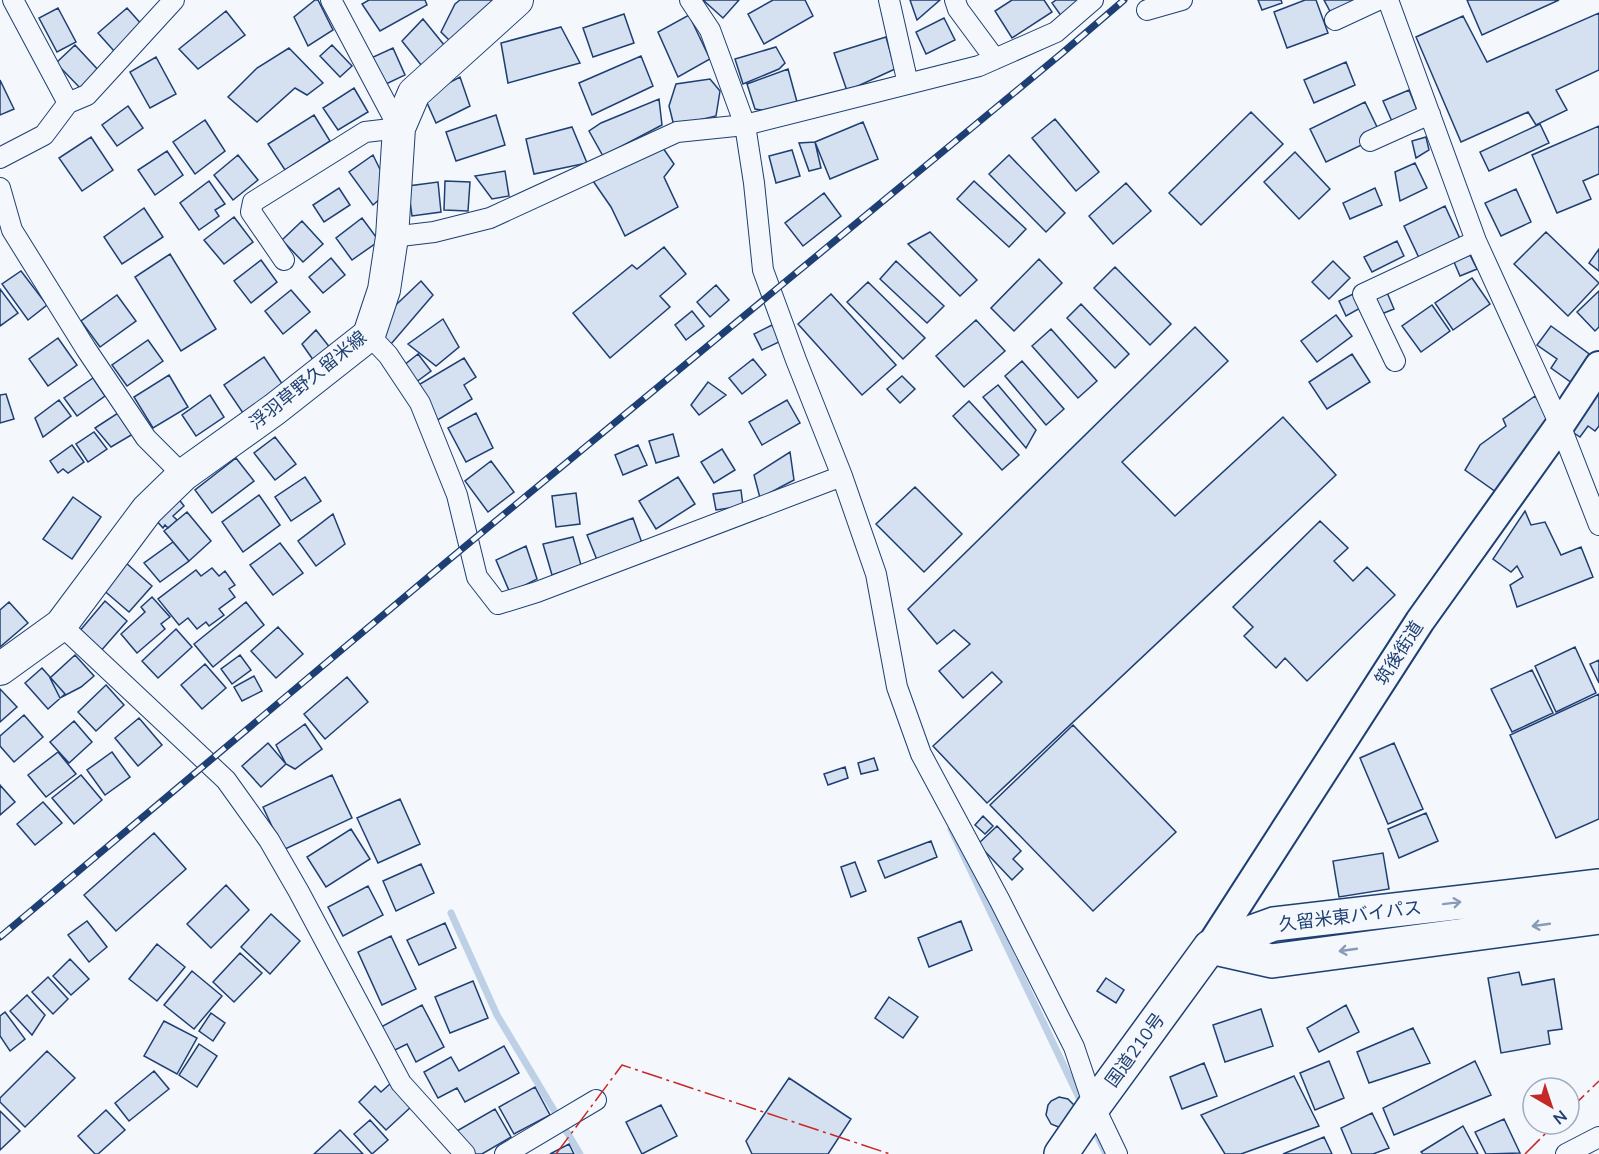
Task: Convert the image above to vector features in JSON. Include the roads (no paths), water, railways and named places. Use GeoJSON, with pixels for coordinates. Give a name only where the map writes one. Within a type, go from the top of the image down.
{"type":"FeatureCollection","features":[{"type":"Feature","properties":{"kind":"highway","name":"久留米東バイパス"},"geometry":{"type":"LineString","coordinates":[[1210,947],[1274,924],[1599,886]]}},
{"type":"Feature","properties":{"kind":"highway","name":"久留米東バイパス"},"geometry":{"type":"LineString","coordinates":[[1210,947],[1272,961],[1599,917]]}},
{"type":"Feature","properties":{"kind":"highway","name":"国道210号"},"geometry":{"type":"LineString","coordinates":[[1061,1154],[1210,947]]}},
{"type":"Feature","properties":{"kind":"main road","name":"浮羽草野久留米線"},"geometry":{"type":"LineString","coordinates":[[0,669],[61,625],[147,510],[183,475],[275,409],[369,335],[384,290],[392,237],[399,128],[414,93],[517,0]]}},
{"type":"Feature","properties":{"kind":"street"},"geometry":{"type":"LineString","coordinates":[[13,0],[68,103]]}},
{"type":"Feature","properties":{"kind":"street"},"geometry":{"type":"LineString","coordinates":[[0,158],[44,135],[68,103],[87,95],[174,0]]}},
{"type":"Feature","properties":{"kind":"street"},"geometry":{"type":"LineString","coordinates":[[284,260],[251,212],[253,202],[365,132],[399,128],[331,0]]}},
{"type":"Feature","properties":{"kind":"street"},"geometry":{"type":"LineString","coordinates":[[690,0],[710,30],[745,125],[763,270],[842,476],[876,574],[897,687],[921,754],[1000,901],[1074,1047],[1094,1106],[1117,1154]]}},
{"type":"Feature","properties":{"kind":"street"},"geometry":{"type":"LineString","coordinates":[[889,0],[908,84]]}},
{"type":"Feature","properties":{"kind":"street"},"geometry":{"type":"LineString","coordinates":[[955,0],[958,9],[994,60]]}},
{"type":"Feature","properties":{"kind":"street"},"geometry":{"type":"LineString","coordinates":[[392,237],[434,232],[490,218],[677,132],[745,125],[979,66],[1056,32],[1093,0]]}},
{"type":"Feature","properties":{"kind":"street"},"geometry":{"type":"LineString","coordinates":[[1147,9],[1182,0]]}},
{"type":"Feature","properties":{"kind":"street"},"geometry":{"type":"LineString","coordinates":[[1335,20],[1378,0]]}},
{"type":"Feature","properties":{"kind":"street"},"geometry":{"type":"LineString","coordinates":[[1388,0],[1476,241],[1560,425],[1599,525]]}},
{"type":"Feature","properties":{"kind":"street"},"geometry":{"type":"LineString","coordinates":[[1370,141],[1430,114]]}},
{"type":"Feature","properties":{"kind":"street"},"geometry":{"type":"LineString","coordinates":[[0,188],[12,230],[86,349],[146,438],[183,475]]}},
{"type":"Feature","properties":{"kind":"street"},"geometry":{"type":"LineString","coordinates":[[1395,362],[1363,294],[1476,241]]}},
{"type":"Feature","properties":{"kind":"street"},"geometry":{"type":"LineString","coordinates":[[369,335],[388,355],[420,403],[457,495],[477,577],[498,604],[842,476]]}},
{"type":"Feature","properties":{"kind":"street","name":"筑後街道"},"geometry":{"type":"LineString","coordinates":[[1210,947],[1420,621],[1560,425],[1599,366]]}},
{"type":"Feature","properties":{"kind":"street"},"geometry":{"type":"LineString","coordinates":[[61,625],[226,780],[269,840],[401,1083],[465,1154]]}},
{"type":"Feature","properties":{"kind":"street"},"geometry":{"type":"LineString","coordinates":[[505,1154],[596,1100]]}},
{"type":"Feature","properties":{"kind":"street"},"geometry":{"type":"LineString","coordinates":[[1566,1154],[1599,1137]]}},
{"type":"Feature","properties":{"kind":"waterway"},"geometry":{"type":"LineString","coordinates":[[951,829],[1083,1106]]}},
{"type":"Feature","properties":{"kind":"waterway"},"geometry":{"type":"LineString","coordinates":[[451,913],[497,1015],[580,1154]]}},
{"type":"Feature","properties":{"kind":"waterway"},"geometry":{"type":"LineString","coordinates":[[1093,1127],[1106,1154]]}},
{"type":"Feature","properties":{"kind":"railway"},"geometry":{"type":"LineString","coordinates":[[0,937],[445,563],[1124,0]]}}]}
